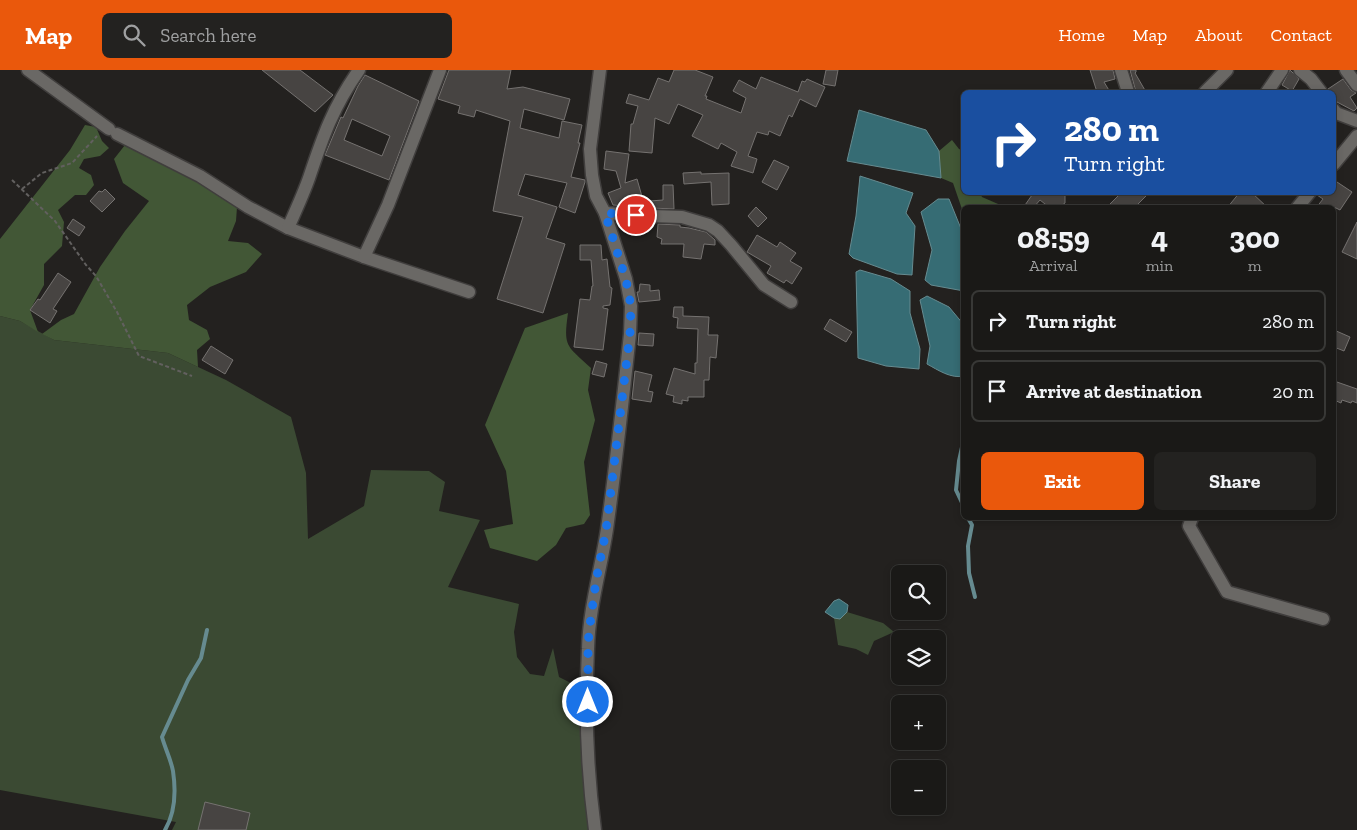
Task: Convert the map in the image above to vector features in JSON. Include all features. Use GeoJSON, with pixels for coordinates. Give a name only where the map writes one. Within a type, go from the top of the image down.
{"type":"FeatureCollection","features":[{"type":"Feature","properties":{"kind":"street"},"geometry":{"type":"LineString","coordinates":[[28,70],[110,130],[200,176],[248,207],[288,228],[364,257],[469,292]]}},
{"type":"Feature","properties":{"kind":"street"},"geometry":{"type":"LineString","coordinates":[[288,228],[309,179],[332,113],[359,70]]}},
{"type":"Feature","properties":{"kind":"street"},"geometry":{"type":"LineString","coordinates":[[364,257],[388,205],[440,70]]}},
{"type":"Feature","properties":{"kind":"street"},"geometry":{"type":"LineString","coordinates":[[594,830],[588,736],[588,647],[596,581],[606,531],[630,334],[631,306],[626,280],[605,213],[596,196],[592,175],[590,149],[600,70]]}},
{"type":"Feature","properties":{"kind":"street"},"geometry":{"type":"LineString","coordinates":[[1121,70],[1127,90]]}},
{"type":"Feature","properties":{"kind":"street"},"geometry":{"type":"LineString","coordinates":[[1207,90],[1227,70]]}},
{"type":"Feature","properties":{"kind":"street"},"geometry":{"type":"LineString","coordinates":[[1268,90],[1282,70]]}},
{"type":"Feature","properties":{"kind":"street"},"geometry":{"type":"LineString","coordinates":[[1300,70],[1311,79],[1319,90]]}},
{"type":"Feature","properties":{"kind":"street"},"geometry":{"type":"LineString","coordinates":[[1346,70],[1357,85]]}},
{"type":"Feature","properties":{"kind":"street"},"geometry":{"type":"LineString","coordinates":[[1336,113],[1357,121]]}},
{"type":"Feature","properties":{"kind":"street"},"geometry":{"type":"LineString","coordinates":[[1336,162],[1357,136]]}},
{"type":"Feature","properties":{"kind":"street"},"geometry":{"type":"LineString","coordinates":[[1299,205],[1308,195]]}},
{"type":"Feature","properties":{"kind":"street"},"geometry":{"type":"LineString","coordinates":[[605,213],[682,217],[709,225],[718,231],[731,245],[758,279],[771,290],[791,302]]}},
{"type":"Feature","properties":{"kind":"street"},"geometry":{"type":"LineString","coordinates":[[1191,520],[1188,526],[1227,592],[1323,619]]}},
{"type":"Feature","properties":{"kind":"path"},"geometry":{"type":"LineString","coordinates":[[22,189],[42,173],[72,163],[110,130]]}},
{"type":"Feature","properties":{"kind":"path"},"geometry":{"type":"LineString","coordinates":[[12,180],[55,220],[86,265],[96,276],[139,356],[192,376]]}},
{"type":"Feature","properties":{"kind":"green space"},"geometry":{"type":"Polygon","coordinates":[[[85,125],[96,127],[102,141],[109,148],[100,156],[84,159],[79,168],[91,175],[94,185],[86,195],[75,195],[58,210],[64,222],[62,246],[44,264],[44,285],[30,310],[38,332],[20,321],[0,316],[0,239],[70,150],[85,125]]]}},
{"type":"Feature","properties":{"kind":"green space"},"geometry":{"type":"Polygon","coordinates":[[[952,140],[961,150],[961,195],[981,195],[1000,205],[961,206],[953,183],[941,178],[939,151],[952,140]]]}},
{"type":"Feature","properties":{"kind":"green space"},"geometry":{"type":"Polygon","coordinates":[[[125,145],[198,178],[237,207],[236,221],[228,241],[248,243],[262,254],[246,272],[210,287],[187,305],[189,320],[207,330],[210,339],[197,350],[198,367],[168,353],[54,340],[42,334],[61,320],[74,314],[100,267],[149,201],[123,183],[114,159],[125,145]]]}},
{"type":"Feature","properties":{"kind":"green space"},"geometry":{"type":"Polygon","coordinates":[[[568,313],[566,333],[569,345],[591,368],[588,390],[595,420],[584,462],[590,515],[584,524],[566,528],[556,545],[537,561],[490,548],[484,530],[513,524],[506,471],[485,425],[525,328],[568,313]]]}},
{"type":"Feature","properties":{"kind":"green space"},"geometry":{"type":"Polygon","coordinates":[[[0,316],[20,321],[54,340],[168,353],[226,380],[291,417],[306,473],[308,539],[364,506],[371,470],[429,471],[445,482],[439,511],[480,520],[448,587],[519,604],[514,632],[517,657],[530,674],[544,676],[553,648],[559,677],[579,687],[588,830],[172,830],[176,822],[0,790],[0,316]]]}},
{"type":"Feature","properties":{"kind":"green space"},"geometry":{"type":"Polygon","coordinates":[[[847,612],[883,623],[892,630],[891,633],[874,641],[868,655],[856,649],[838,645],[834,618],[840,619],[847,612]]]}},
{"type":"Feature","properties":{"kind":"water"},"geometry":{"type":"Polygon","coordinates":[[[859,110],[926,130],[939,151],[941,178],[847,161],[859,110]]]}},
{"type":"Feature","properties":{"kind":"water"},"geometry":{"type":"Polygon","coordinates":[[[860,176],[913,193],[906,213],[915,226],[912,275],[897,274],[853,258],[849,254],[856,216],[860,176]]]}},
{"type":"Feature","properties":{"kind":"water"},"geometry":{"type":"Polygon","coordinates":[[[938,199],[949,199],[961,229],[961,290],[931,285],[925,280],[932,250],[921,212],[938,199]]]}},
{"type":"Feature","properties":{"kind":"water"},"geometry":{"type":"Polygon","coordinates":[[[860,270],[891,279],[910,291],[910,313],[920,349],[919,369],[886,366],[858,358],[856,272],[860,270]]]}},
{"type":"Feature","properties":{"kind":"water"},"geometry":{"type":"Polygon","coordinates":[[[927,296],[949,307],[961,321],[961,377],[949,375],[927,364],[930,346],[920,300],[927,296]]]}},
{"type":"Feature","properties":{"kind":"water"},"geometry":{"type":"Polygon","coordinates":[[[839,599],[848,605],[847,612],[840,619],[834,618],[825,612],[834,601],[839,599]]]}},
{"type":"Feature","properties":{"kind":"building"},"geometry":{"type":"Polygon","coordinates":[[[262,70],[300,70],[333,95],[315,112],[262,70]]]}},
{"type":"Feature","properties":{"kind":"building"},"geometry":{"type":"Polygon","coordinates":[[[449,70],[511,70],[507,89],[523,87],[570,99],[564,120],[524,109],[520,128],[559,138],[562,121],[582,125],[578,143],[580,143],[571,177],[585,180],[585,182],[575,213],[559,207],[567,183],[525,174],[518,195],[557,207],[546,238],[565,244],[543,313],[497,299],[523,217],[493,211],[510,121],[476,110],[474,117],[458,113],[460,106],[438,99],[449,70]]]}},
{"type":"Feature","properties":{"kind":"building"},"geometry":{"type":"Polygon","coordinates":[[[674,70],[695,70],[713,77],[705,96],[707,96],[706,99],[741,113],[746,98],[733,91],[739,80],[756,89],[761,77],[798,92],[802,81],[805,82],[807,79],[825,87],[816,107],[800,99],[792,117],[789,115],[780,136],[769,131],[768,135],[757,132],[748,156],[757,159],[753,173],[731,166],[737,152],[721,143],[718,149],[692,136],[703,115],[678,104],[669,124],[655,118],[652,153],[629,151],[631,124],[633,124],[638,106],[626,103],[629,94],[649,100],[658,78],[669,82],[674,70]]]}},
{"type":"Feature","properties":{"kind":"building"},"geometry":{"type":"Polygon","coordinates":[[[826,70],[838,70],[835,86],[823,84],[826,70]]]}},
{"type":"Feature","properties":{"kind":"building"},"geometry":{"type":"Polygon","coordinates":[[[1090,70],[1113,70],[1115,79],[1104,82],[1109,90],[1096,90],[1090,70]]]}},
{"type":"Feature","properties":{"kind":"building"},"geometry":{"type":"Polygon","coordinates":[[[1130,70],[1136,70],[1135,73],[1145,90],[1135,90],[1130,70]]]}},
{"type":"Feature","properties":{"kind":"building"},"geometry":{"type":"Polygon","coordinates":[[[1290,70],[1299,79],[1293,90],[1282,85],[1290,70]]]}},
{"type":"Feature","properties":{"kind":"building"},"geometry":{"type":"Polygon","coordinates":[[[365,75],[419,101],[389,180],[325,155],[341,117],[343,118],[365,75]],[[352,119],[344,140],[382,156],[390,136],[352,119]]]}},
{"type":"Feature","properties":{"kind":"building"},"geometry":{"type":"Polygon","coordinates":[[[1343,79],[1351,90],[1356,93],[1350,97],[1357,108],[1354,111],[1337,102],[1336,90],[1328,89],[1343,79]]]}},
{"type":"Feature","properties":{"kind":"building"},"geometry":{"type":"Polygon","coordinates":[[[606,151],[629,154],[625,183],[637,179],[643,200],[627,206],[613,205],[608,193],[621,188],[616,171],[604,169],[606,151]]]}},
{"type":"Feature","properties":{"kind":"building"},"geometry":{"type":"Polygon","coordinates":[[[774,160],[789,167],[777,190],[762,182],[774,160]]]}},
{"type":"Feature","properties":{"kind":"building"},"geometry":{"type":"Polygon","coordinates":[[[701,172],[701,174],[729,173],[729,204],[712,205],[711,182],[684,184],[683,173],[701,172]]]}},
{"type":"Feature","properties":{"kind":"building"},"geometry":{"type":"Polygon","coordinates":[[[1336,181],[1352,192],[1340,210],[1336,208],[1336,205],[1318,205],[1323,199],[1317,195],[1336,195],[1336,181]]]}},
{"type":"Feature","properties":{"kind":"building"},"geometry":{"type":"Polygon","coordinates":[[[663,185],[673,185],[674,209],[651,208],[650,201],[663,200],[663,185]]]}},
{"type":"Feature","properties":{"kind":"building"},"geometry":{"type":"Polygon","coordinates":[[[105,189],[115,199],[102,212],[90,201],[99,191],[102,192],[105,189]]]}},
{"type":"Feature","properties":{"kind":"building"},"geometry":{"type":"Polygon","coordinates":[[[1032,195],[1065,195],[1065,203],[1062,205],[1046,205],[1040,200],[1036,205],[1025,205],[1032,195]]]}},
{"type":"Feature","properties":{"kind":"building"},"geometry":{"type":"Polygon","coordinates":[[[1119,195],[1147,195],[1137,205],[1109,205],[1119,195]]]}},
{"type":"Feature","properties":{"kind":"building"},"geometry":{"type":"Polygon","coordinates":[[[1238,195],[1254,195],[1265,205],[1229,205],[1238,195]]]}},
{"type":"Feature","properties":{"kind":"building"},"geometry":{"type":"Polygon","coordinates":[[[756,207],[767,218],[758,227],[748,216],[756,207]]]}},
{"type":"Feature","properties":{"kind":"building"},"geometry":{"type":"Polygon","coordinates":[[[73,219],[85,227],[79,236],[67,228],[73,219]]]}},
{"type":"Feature","properties":{"kind":"building"},"geometry":{"type":"Polygon","coordinates":[[[1357,222],[1357,259],[1342,252],[1357,222]]]}},
{"type":"Feature","properties":{"kind":"building"},"geometry":{"type":"Polygon","coordinates":[[[658,224],[680,225],[680,227],[706,232],[715,240],[715,245],[704,244],[701,259],[683,257],[684,244],[661,244],[662,239],[657,237],[658,224]]]}},
{"type":"Feature","properties":{"kind":"building"},"geometry":{"type":"Polygon","coordinates":[[[757,235],[777,247],[780,242],[796,253],[790,261],[802,268],[792,284],[786,280],[784,283],[767,273],[771,266],[747,252],[757,235]]]}},
{"type":"Feature","properties":{"kind":"building"},"geometry":{"type":"Polygon","coordinates":[[[580,245],[601,245],[602,260],[607,259],[610,287],[612,288],[610,305],[603,306],[603,308],[608,309],[603,350],[574,347],[580,299],[590,300],[593,286],[591,260],[580,260],[580,245]]]}},
{"type":"Feature","properties":{"kind":"building"},"geometry":{"type":"Polygon","coordinates":[[[58,273],[71,282],[53,309],[57,311],[50,323],[30,310],[38,299],[40,300],[58,273]]]}},
{"type":"Feature","properties":{"kind":"building"},"geometry":{"type":"Polygon","coordinates":[[[640,284],[650,285],[650,291],[659,290],[660,300],[639,302],[637,292],[639,292],[640,284]]]}},
{"type":"Feature","properties":{"kind":"building"},"geometry":{"type":"Polygon","coordinates":[[[674,307],[683,307],[683,316],[709,317],[708,335],[718,335],[716,358],[710,357],[709,380],[704,380],[704,397],[688,397],[688,401],[682,400],[682,404],[673,402],[674,396],[666,394],[674,368],[695,374],[698,329],[677,328],[678,318],[673,317],[674,307]]]}},
{"type":"Feature","properties":{"kind":"building"},"geometry":{"type":"Polygon","coordinates":[[[830,319],[852,332],[846,342],[824,329],[830,319]]]}},
{"type":"Feature","properties":{"kind":"building"},"geometry":{"type":"Polygon","coordinates":[[[1336,331],[1350,337],[1344,351],[1336,348],[1336,331]]]}},
{"type":"Feature","properties":{"kind":"building"},"geometry":{"type":"Polygon","coordinates":[[[639,333],[654,334],[653,346],[638,345],[639,333]]]}},
{"type":"Feature","properties":{"kind":"building"},"geometry":{"type":"Polygon","coordinates":[[[211,346],[233,360],[225,374],[202,360],[211,346]]]}},
{"type":"Feature","properties":{"kind":"building"},"geometry":{"type":"Polygon","coordinates":[[[596,361],[607,364],[604,377],[592,374],[596,361]]]}},
{"type":"Feature","properties":{"kind":"building"},"geometry":{"type":"Polygon","coordinates":[[[635,371],[652,375],[648,391],[653,392],[651,402],[632,399],[635,371]]]}},
{"type":"Feature","properties":{"kind":"building"},"geometry":{"type":"Polygon","coordinates":[[[1336,382],[1357,389],[1357,403],[1342,400],[1341,403],[1336,401],[1336,382]]]}},
{"type":"Feature","properties":{"kind":"building"},"geometry":{"type":"Polygon","coordinates":[[[205,802],[250,813],[246,830],[198,830],[205,802]]]}},
{"type":"Feature","properties":{"kind":"waterway"},"geometry":{"type":"LineString","coordinates":[[961,452],[956,490],[961,501]]}},
{"type":"Feature","properties":{"kind":"waterway"},"geometry":{"type":"LineString","coordinates":[[969,520],[972,525],[968,546],[969,573],[975,597]]}},
{"type":"Feature","properties":{"kind":"waterway"},"geometry":{"type":"LineString","coordinates":[[165,830],[173,809],[174,779],[162,737],[188,680],[201,658],[207,630]]}},
{"type":"Feature","properties":{"kind":"route"},"geometry":{"type":"LineString","coordinates":[[588,702],[589,632],[596,581],[606,531],[630,334],[631,306],[626,280],[605,213],[636,215]]}}]}
